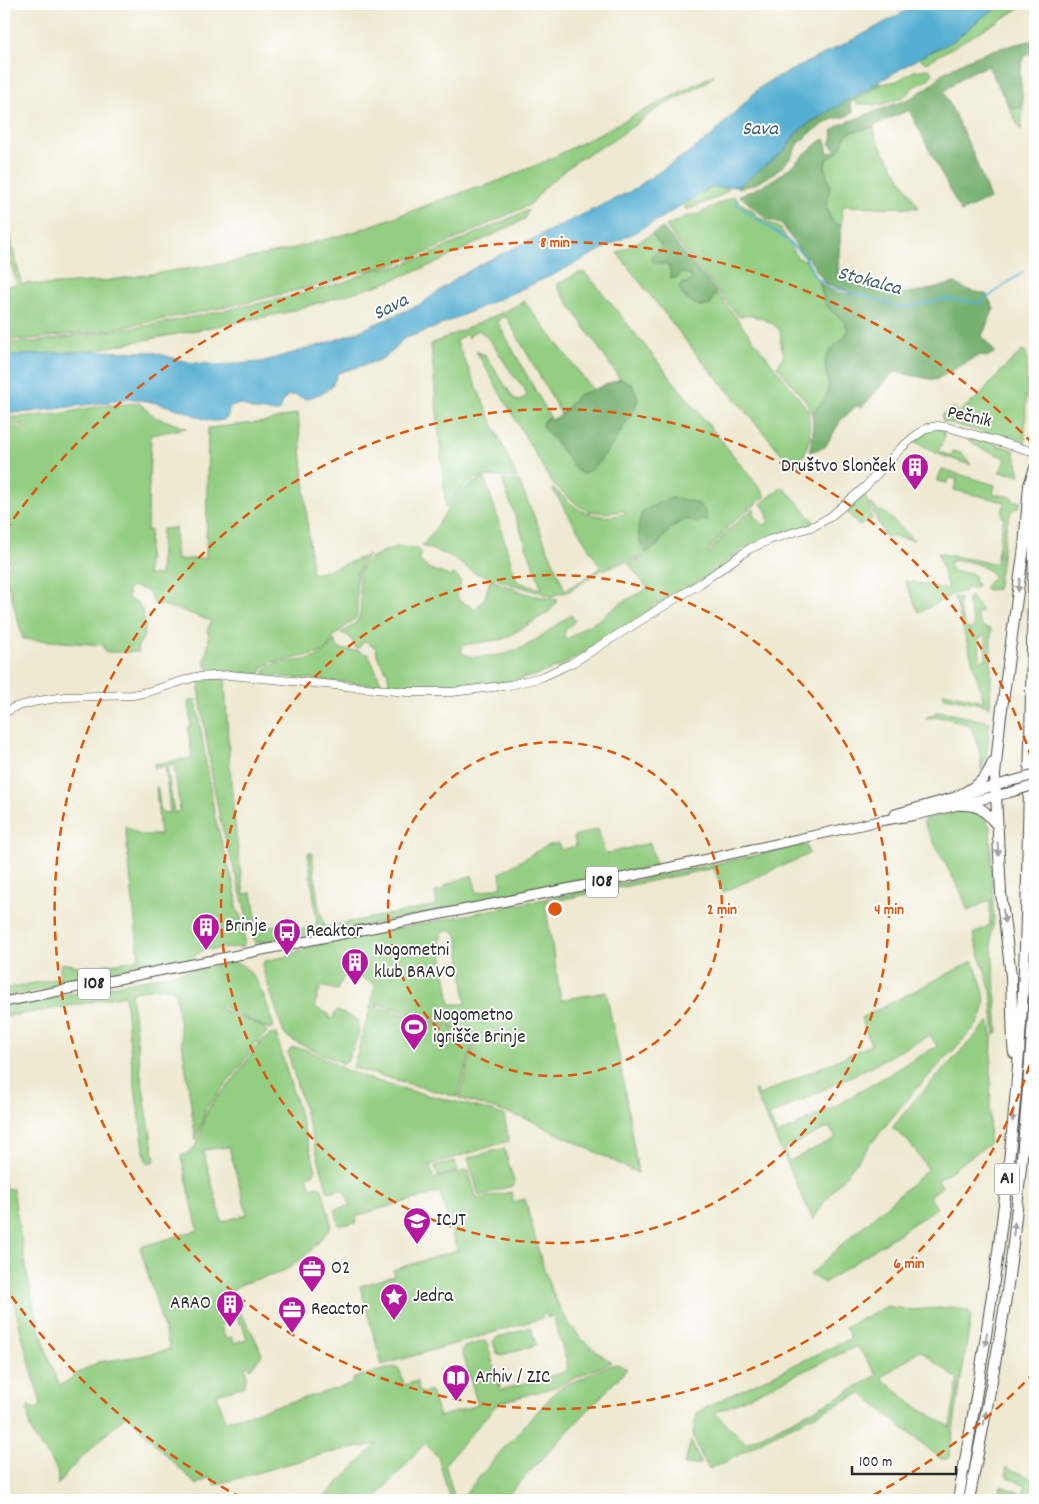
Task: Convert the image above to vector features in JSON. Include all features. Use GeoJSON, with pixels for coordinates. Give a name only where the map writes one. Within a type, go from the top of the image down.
{"type":"FeatureCollection","features":[{"type":"Feature","properties":{"kind":"highway"},"geometry":{"type":"LineString","coordinates":[[959,801],[986,778],[994,760],[1024,547],[1029,485],[1035,468]]}},
{"type":"Feature","properties":{"kind":"highway","name":"A1"},"geometry":{"type":"LineString","coordinates":[[958,1500],[980,1382],[994,1291],[1018,1066],[1026,915],[1035,501]]}},
{"type":"Feature","properties":{"kind":"highway"},"geometry":{"type":"LineString","coordinates":[[997,746],[996,791],[1001,893],[1011,976],[1012,1045],[1018,1066]]}},
{"type":"Feature","properties":{"kind":"highway"},"geometry":{"type":"LineString","coordinates":[[959,801],[981,808],[997,825]]}},
{"type":"Feature","properties":{"kind":"highway","name":"A1"},"geometry":{"type":"LineString","coordinates":[[969,1500],[1009,1278],[1033,1044],[1035,987]]}},
{"type":"Feature","properties":{"kind":"main road","name":"108"},"geometry":{"type":"LineString","coordinates":[[4,1002],[636,875],[879,821],[916,816],[996,791],[1008,782],[1035,775]]}},
{"type":"Feature","properties":{"kind":"main road","name":"108"},"geometry":{"type":"LineString","coordinates":[[996,791],[1008,793],[1035,785]]}},
{"type":"Feature","properties":{"kind":"street","name":"Pečnik"},"geometry":{"type":"LineString","coordinates":[[4,713],[15,707],[38,701],[65,697],[133,695],[195,677],[221,675],[261,677],[406,692],[452,692],[510,685],[542,677],[572,663],[701,583],[750,548],[814,526],[830,518],[865,487],[901,448],[927,428],[946,427],[1035,452]]}},
{"type":"Feature","properties":{"kind":"green space"},"geometry":{"type":"Polygon","coordinates":[[[1006,4],[1027,4],[926,63],[919,58],[953,41],[984,16],[1006,4]]]}},
{"type":"Feature","properties":{"kind":"green space"},"geometry":{"type":"Polygon","coordinates":[[[1034,40],[1034,51],[1024,56],[1020,74],[1023,105],[1015,109],[1008,105],[988,66],[964,76],[944,92],[972,151],[990,199],[961,212],[909,110],[874,127],[851,132],[844,137],[838,151],[826,160],[825,169],[830,186],[826,206],[831,220],[841,227],[838,269],[840,276],[871,289],[884,292],[910,293],[955,283],[967,290],[986,294],[994,308],[982,336],[995,352],[987,357],[980,355],[935,380],[894,372],[862,407],[856,406],[841,420],[825,447],[809,452],[813,435],[812,412],[823,401],[829,389],[825,365],[826,358],[828,353],[843,339],[848,331],[845,323],[827,306],[820,283],[835,292],[852,294],[825,283],[807,256],[803,256],[782,224],[767,219],[739,195],[754,190],[775,178],[825,139],[828,153],[835,151],[830,144],[833,137],[832,131],[839,125],[911,98],[934,83],[941,74],[967,60],[996,49],[1034,40]]]}},
{"type":"Feature","properties":{"kind":"green space"},"geometry":{"type":"Polygon","coordinates":[[[929,69],[933,73],[929,78],[896,100],[875,106],[857,104],[854,101],[882,84],[897,81],[914,71],[929,69]]]}},
{"type":"Feature","properties":{"kind":"green space"},"geometry":{"type":"Polygon","coordinates":[[[715,74],[706,83],[657,109],[612,141],[576,161],[545,187],[531,204],[428,252],[395,264],[360,272],[340,280],[245,303],[108,330],[32,339],[4,340],[4,286],[17,285],[4,236],[4,218],[22,285],[28,283],[44,285],[104,281],[227,263],[287,250],[356,231],[466,191],[491,184],[546,161],[715,74]]]}},
{"type":"Feature","properties":{"kind":"green space"},"geometry":{"type":"Polygon","coordinates":[[[877,82],[882,84],[850,103],[853,112],[847,116],[829,121],[812,132],[798,145],[789,159],[777,171],[752,185],[738,188],[738,186],[785,150],[793,138],[805,126],[877,82]]]}},
{"type":"Feature","properties":{"kind":"green space"},"geometry":{"type":"Polygon","coordinates":[[[1008,105],[1015,109],[1023,105],[1021,131],[1008,105]]]}},
{"type":"Feature","properties":{"kind":"green space"},"geometry":{"type":"Polygon","coordinates":[[[874,127],[876,139],[919,208],[843,206],[841,227],[831,220],[826,206],[830,186],[825,169],[826,160],[838,151],[844,137],[851,132],[874,127]]]}},
{"type":"Feature","properties":{"kind":"green space"},"geometry":{"type":"Polygon","coordinates":[[[723,186],[729,189],[714,199],[686,210],[683,204],[711,188],[723,186]]]}},
{"type":"Feature","properties":{"kind":"green space"},"geometry":{"type":"Polygon","coordinates":[[[734,196],[740,203],[753,210],[758,217],[781,229],[798,258],[807,261],[820,283],[823,297],[828,307],[847,326],[848,331],[845,337],[825,361],[828,389],[823,402],[812,412],[805,400],[777,366],[784,355],[781,346],[781,334],[777,327],[761,318],[739,317],[666,226],[684,217],[698,214],[734,196]]]}},
{"type":"Feature","properties":{"kind":"green space"},"geometry":{"type":"Polygon","coordinates":[[[528,210],[525,219],[434,264],[379,285],[284,313],[89,351],[4,356],[4,343],[33,342],[152,325],[281,299],[342,283],[373,270],[400,266],[422,258],[528,210]]]}},
{"type":"Feature","properties":{"kind":"green space"},"geometry":{"type":"Polygon","coordinates":[[[663,228],[717,293],[713,296],[710,305],[701,306],[691,302],[683,295],[679,286],[691,281],[692,278],[689,274],[682,273],[676,278],[671,278],[669,266],[655,263],[652,260],[652,256],[661,250],[661,246],[652,234],[663,228]]]}},
{"type":"Feature","properties":{"kind":"green space"},"geometry":{"type":"Polygon","coordinates":[[[652,234],[661,246],[661,250],[655,253],[660,264],[665,264],[669,267],[676,278],[682,273],[689,274],[692,279],[682,284],[682,295],[700,306],[710,305],[713,296],[717,293],[808,410],[810,437],[804,455],[794,468],[698,356],[617,253],[652,234]]]}},
{"type":"Feature","properties":{"kind":"green space"},"geometry":{"type":"Polygon","coordinates":[[[578,273],[585,273],[592,280],[766,496],[730,524],[707,553],[709,554],[735,524],[754,509],[754,517],[764,525],[769,522],[766,511],[761,504],[782,487],[815,523],[754,543],[740,551],[711,574],[660,604],[656,603],[649,611],[563,665],[534,676],[477,687],[446,689],[396,688],[389,685],[388,673],[379,660],[375,647],[364,641],[359,648],[356,648],[349,636],[341,633],[357,621],[360,613],[359,576],[361,568],[367,561],[387,550],[400,547],[417,548],[422,555],[420,562],[430,569],[452,577],[453,574],[459,578],[461,582],[456,593],[459,601],[476,608],[485,598],[490,580],[531,595],[558,600],[549,612],[504,639],[463,645],[461,652],[474,657],[500,655],[522,648],[571,615],[575,621],[566,629],[564,635],[566,640],[597,621],[624,601],[644,591],[647,587],[628,563],[644,558],[643,556],[601,570],[570,591],[551,596],[475,573],[448,555],[422,546],[457,498],[474,483],[485,478],[517,581],[542,589],[502,480],[519,481],[565,590],[601,568],[552,488],[586,513],[614,516],[627,513],[624,511],[604,513],[589,511],[579,506],[552,483],[476,351],[485,355],[515,400],[520,401],[527,395],[525,389],[493,345],[479,330],[472,333],[469,338],[466,334],[456,341],[517,478],[492,476],[476,479],[469,482],[446,508],[431,344],[524,301],[593,390],[577,396],[561,414],[506,316],[497,321],[550,417],[544,420],[542,425],[567,458],[582,474],[597,463],[605,453],[622,430],[638,401],[631,383],[620,379],[556,285],[578,273]],[[672,498],[657,546],[670,530],[686,519],[699,523],[672,498]]]}},
{"type":"Feature","properties":{"kind":"green space"},"geometry":{"type":"Polygon","coordinates":[[[1022,351],[1026,352],[1027,356],[1025,444],[943,421],[942,415],[954,407],[958,413],[982,394],[987,386],[1022,351]]]}},
{"type":"Feature","properties":{"kind":"green space"},"geometry":{"type":"Polygon","coordinates":[[[620,379],[631,383],[633,386],[637,397],[635,407],[619,434],[597,464],[582,474],[572,465],[544,428],[542,425],[544,420],[550,417],[552,420],[562,414],[577,396],[620,379]]]}},
{"type":"Feature","properties":{"kind":"green space"},"geometry":{"type":"Polygon","coordinates":[[[139,403],[155,417],[186,428],[151,435],[147,530],[150,530],[147,575],[160,575],[162,529],[175,528],[177,560],[206,558],[208,428],[265,422],[298,413],[312,574],[326,571],[369,555],[363,562],[357,577],[356,618],[335,635],[326,650],[317,654],[273,662],[261,668],[261,674],[210,672],[205,664],[205,659],[209,642],[208,629],[211,621],[154,603],[148,591],[136,587],[128,588],[128,599],[138,603],[144,618],[145,631],[138,645],[137,649],[139,652],[105,652],[103,645],[23,639],[4,568],[10,566],[9,560],[4,561],[4,428],[29,427],[28,424],[4,426],[4,418],[58,414],[100,406],[139,403]]]}},
{"type":"Feature","properties":{"kind":"green space"},"geometry":{"type":"Polygon","coordinates":[[[942,429],[944,437],[938,451],[951,456],[954,451],[963,454],[971,465],[940,455],[912,440],[926,430],[942,429]]]}},
{"type":"Feature","properties":{"kind":"green space"},"geometry":{"type":"Polygon","coordinates":[[[958,432],[1014,450],[1020,475],[999,472],[1006,458],[980,448],[958,432]]]}},
{"type":"Feature","properties":{"kind":"green space"},"geometry":{"type":"Polygon","coordinates":[[[942,469],[995,485],[993,494],[1012,497],[1013,501],[1021,501],[1019,507],[1012,511],[1009,516],[997,589],[987,590],[984,588],[994,576],[991,572],[981,566],[968,562],[951,561],[949,565],[955,571],[969,572],[975,576],[974,582],[978,586],[973,590],[967,587],[964,592],[953,594],[920,612],[905,581],[948,589],[938,553],[996,564],[1004,516],[1001,516],[1005,502],[954,490],[957,479],[950,478],[947,483],[937,481],[942,469]]]}},
{"type":"Feature","properties":{"kind":"green space"},"geometry":{"type":"Polygon","coordinates":[[[861,494],[864,494],[866,497],[872,519],[859,526],[845,509],[861,494]]]}},
{"type":"Feature","properties":{"kind":"green space"},"geometry":{"type":"Polygon","coordinates":[[[672,498],[690,501],[701,506],[706,515],[707,522],[703,520],[699,523],[686,519],[673,526],[657,546],[646,553],[640,543],[638,533],[642,512],[672,498]]]}},
{"type":"Feature","properties":{"kind":"green space"},"geometry":{"type":"Polygon","coordinates":[[[870,502],[880,512],[883,511],[914,540],[885,536],[870,502]]]}},
{"type":"Feature","properties":{"kind":"green space"},"geometry":{"type":"Polygon","coordinates":[[[954,597],[960,598],[959,609],[967,629],[973,629],[974,625],[967,599],[971,597],[981,610],[976,615],[980,623],[985,628],[991,629],[990,706],[944,697],[944,692],[984,701],[954,597]],[[984,635],[979,638],[980,661],[986,659],[986,638],[984,635]]]}},
{"type":"Feature","properties":{"kind":"green space"},"geometry":{"type":"Polygon","coordinates":[[[334,640],[339,649],[368,654],[382,684],[374,685],[265,675],[264,670],[274,665],[317,656],[326,650],[334,640]]]}},
{"type":"Feature","properties":{"kind":"green space"},"geometry":{"type":"Polygon","coordinates":[[[225,678],[232,787],[240,867],[244,894],[252,893],[258,929],[281,924],[286,933],[296,932],[317,923],[308,853],[312,853],[318,903],[325,927],[437,905],[435,892],[445,889],[445,885],[472,875],[477,893],[500,887],[502,886],[500,873],[546,846],[558,843],[561,850],[576,846],[574,836],[598,829],[605,854],[650,843],[656,866],[514,895],[504,895],[494,899],[353,928],[256,943],[220,819],[199,690],[200,681],[203,679],[225,678]]]}},
{"type":"Feature","properties":{"kind":"green space"},"geometry":{"type":"Polygon","coordinates":[[[196,700],[215,818],[234,886],[237,901],[236,908],[244,930],[244,944],[242,947],[204,950],[188,960],[4,997],[4,989],[59,978],[61,963],[84,967],[132,961],[139,958],[125,826],[140,835],[160,835],[156,787],[158,788],[160,807],[163,813],[170,812],[165,766],[155,768],[154,764],[192,758],[188,727],[191,726],[188,701],[196,700]],[[174,764],[167,766],[174,813],[180,811],[174,764]]]}},
{"type":"Feature","properties":{"kind":"green space"},"geometry":{"type":"Polygon","coordinates":[[[936,712],[989,722],[987,755],[981,770],[980,752],[970,725],[941,717],[926,718],[936,712]]]}},
{"type":"Feature","properties":{"kind":"green space"},"geometry":{"type":"Polygon","coordinates":[[[965,810],[981,815],[990,828],[994,921],[991,934],[998,1032],[995,1036],[991,991],[973,934],[990,925],[990,900],[968,911],[962,895],[923,822],[925,819],[965,810]]]}},
{"type":"Feature","properties":{"kind":"green space"},"geometry":{"type":"Polygon","coordinates":[[[806,845],[809,854],[723,892],[714,868],[545,903],[561,1000],[606,992],[620,1061],[638,1173],[530,1120],[459,1098],[477,1034],[371,1002],[375,984],[347,971],[337,990],[321,986],[314,1007],[329,1014],[329,1019],[334,1018],[334,1014],[337,1011],[357,1019],[359,1033],[347,1062],[342,1063],[294,1041],[284,1034],[263,969],[265,961],[288,956],[322,943],[806,845]],[[452,930],[443,931],[440,941],[450,1004],[466,1004],[459,944],[457,934],[452,930]]]}},
{"type":"Feature","properties":{"kind":"green space"},"geometry":{"type":"Polygon","coordinates":[[[973,961],[984,994],[984,1009],[976,1026],[908,1098],[824,1202],[813,1220],[754,1091],[756,1090],[759,1095],[871,1045],[861,1018],[973,961]],[[930,1035],[868,1068],[769,1116],[777,1135],[834,1107],[937,1046],[930,1035]],[[829,1127],[784,1149],[789,1161],[836,1138],[829,1127]]]}},
{"type":"Feature","properties":{"kind":"green space"},"geometry":{"type":"Polygon","coordinates":[[[234,962],[242,965],[255,979],[265,999],[274,1027],[269,1029],[219,1005],[219,1008],[263,1027],[267,1032],[253,1047],[238,1070],[206,1108],[196,1141],[175,992],[173,989],[154,988],[131,993],[141,1075],[155,1161],[146,1163],[132,1066],[125,995],[4,1017],[4,1007],[234,962]]]}},
{"type":"Feature","properties":{"kind":"green space","name":"Nogometno igrišče Brinje"},"geometry":{"type":"Polygon","coordinates":[[[371,1005],[475,1035],[457,1097],[353,1068],[371,1005]]]}},
{"type":"Feature","properties":{"kind":"green space"},"geometry":{"type":"Polygon","coordinates":[[[990,1022],[992,1037],[989,1144],[938,1180],[942,1186],[929,1196],[937,1208],[824,1283],[810,1275],[928,1169],[907,1141],[892,1128],[914,1101],[990,1022]]]}},
{"type":"Feature","properties":{"kind":"green space"},"geometry":{"type":"Polygon","coordinates":[[[276,1034],[316,1170],[313,1174],[307,1176],[311,1188],[317,1186],[322,1188],[331,1223],[330,1228],[319,1241],[296,1263],[281,1272],[240,1285],[229,1295],[228,1306],[232,1322],[221,1325],[225,1339],[232,1337],[234,1343],[247,1339],[242,1323],[239,1324],[234,1306],[250,1329],[262,1355],[250,1369],[249,1365],[245,1366],[247,1376],[244,1386],[217,1394],[225,1421],[352,1384],[354,1378],[394,1367],[400,1370],[404,1385],[417,1381],[419,1391],[422,1393],[431,1391],[439,1417],[478,1405],[462,1351],[464,1347],[484,1341],[487,1343],[501,1390],[564,1372],[568,1366],[553,1316],[547,1318],[546,1313],[542,1314],[543,1318],[382,1365],[360,1286],[394,1276],[393,1270],[457,1250],[440,1192],[359,1215],[356,1217],[357,1223],[339,1225],[335,1209],[351,1205],[344,1191],[328,1192],[288,1053],[291,1048],[305,1049],[348,1071],[386,1084],[504,1115],[509,1141],[430,1165],[434,1179],[468,1170],[477,1199],[511,1192],[513,1202],[525,1199],[539,1254],[560,1307],[569,1323],[581,1338],[611,1362],[555,1387],[498,1403],[445,1464],[455,1500],[450,1500],[438,1457],[425,1443],[374,1500],[321,1500],[377,1444],[327,1453],[214,1485],[212,1478],[208,1478],[196,1485],[127,1416],[77,1462],[57,1485],[58,1478],[54,1465],[34,1437],[29,1422],[28,1406],[36,1409],[41,1404],[20,1328],[4,1259],[4,1189],[13,1189],[30,1290],[43,1340],[60,1386],[81,1371],[99,1362],[146,1355],[170,1349],[140,1247],[198,1230],[181,1156],[189,1152],[198,1142],[206,1115],[212,1103],[234,1079],[265,1038],[276,1034]],[[229,1147],[203,1150],[222,1222],[247,1214],[229,1147]]]}},
{"type":"Feature","properties":{"kind":"green space"},"geometry":{"type":"Polygon","coordinates":[[[504,1148],[515,1185],[479,1196],[468,1158],[504,1148]]]}},
{"type":"Feature","properties":{"kind":"green space"},"geometry":{"type":"Polygon","coordinates":[[[455,1161],[458,1171],[438,1177],[435,1166],[455,1161]]]}},
{"type":"Feature","properties":{"kind":"green space"},"geometry":{"type":"Polygon","coordinates":[[[887,1306],[910,1310],[954,1307],[969,1311],[971,1317],[949,1457],[941,1459],[861,1393],[769,1437],[730,1460],[709,1469],[702,1458],[693,1434],[697,1413],[714,1403],[851,1338],[845,1327],[887,1306]],[[857,1346],[715,1413],[746,1443],[829,1402],[877,1375],[857,1346]],[[920,1350],[881,1378],[912,1404],[950,1427],[958,1380],[920,1350]]]}},
{"type":"Feature","properties":{"kind":"green space"},"geometry":{"type":"Polygon","coordinates":[[[531,1327],[536,1345],[501,1355],[497,1353],[493,1342],[496,1338],[531,1327]]]}},
{"type":"Feature","properties":{"kind":"green space"},"geometry":{"type":"Polygon","coordinates":[[[617,1364],[627,1369],[503,1500],[460,1500],[557,1390],[603,1368],[617,1364]]]}},
{"type":"Feature","properties":{"kind":"green space"},"geometry":{"type":"Polygon","coordinates":[[[691,1441],[700,1464],[684,1465],[691,1441]]]}},
{"type":"Feature","properties":{"kind":"green space"},"geometry":{"type":"Polygon","coordinates":[[[1006,1467],[1035,1480],[1035,1500],[998,1500],[1001,1486],[1023,1494],[1026,1485],[1007,1477],[1006,1467]]]}},
{"type":"Feature","properties":{"kind":"water","name":"Sava"},"geometry":{"type":"Polygon","coordinates":[[[918,4],[1006,4],[984,16],[953,41],[919,58],[811,122],[796,133],[785,150],[738,186],[710,188],[658,220],[555,274],[434,328],[403,339],[393,351],[380,360],[338,373],[332,386],[325,392],[306,399],[294,395],[287,396],[283,401],[280,411],[277,412],[254,410],[240,404],[230,407],[227,418],[215,421],[143,400],[130,399],[31,412],[4,413],[4,356],[89,351],[153,352],[187,362],[220,365],[261,362],[327,343],[421,304],[458,277],[487,261],[629,192],[707,140],[758,89],[768,82],[858,37],[918,4]]]}},
{"type":"Feature","properties":{"kind":"waterway","name":"Stokalca"},"geometry":{"type":"LineString","coordinates":[[735,198],[738,205],[787,240],[805,257],[815,277],[829,287],[902,308],[945,299],[980,303],[1023,272]]}},
{"type":"Feature","properties":{"kind":"place","name":"Društvo Slonček"},"geometry":{"type":"Point","coordinates":[915,491]}},
{"type":"Feature","properties":{"kind":"place","name":"Brinje"},"geometry":{"type":"Point","coordinates":[206,951]}},
{"type":"Feature","properties":{"kind":"place","name":"Reaktor"},"geometry":{"type":"Point","coordinates":[287,956]}},
{"type":"Feature","properties":{"kind":"place","name":"Nogometni klub BRAVO"},"geometry":{"type":"Point","coordinates":[355,986]}},
{"type":"Feature","properties":{"kind":"place","name":"Nogometno igrišče Brinje"},"geometry":{"type":"Point","coordinates":[414,1051]}},
{"type":"Feature","properties":{"kind":"place","name":"ICJT"},"geometry":{"type":"Point","coordinates":[417,1245]}},
{"type":"Feature","properties":{"kind":"place","name":"O2"},"geometry":{"type":"Point","coordinates":[312,1293]}},
{"type":"Feature","properties":{"kind":"place","name":"Jedra"},"geometry":{"type":"Point","coordinates":[394,1321]}},
{"type":"Feature","properties":{"kind":"place","name":"ARAO"},"geometry":{"type":"Point","coordinates":[230,1328]}},
{"type":"Feature","properties":{"kind":"place","name":"Reactor"},"geometry":{"type":"Point","coordinates":[292,1334]}},
{"type":"Feature","properties":{"kind":"place","name":"Arhiv / ZIC"},"geometry":{"type":"Point","coordinates":[456,1402]}}]}
